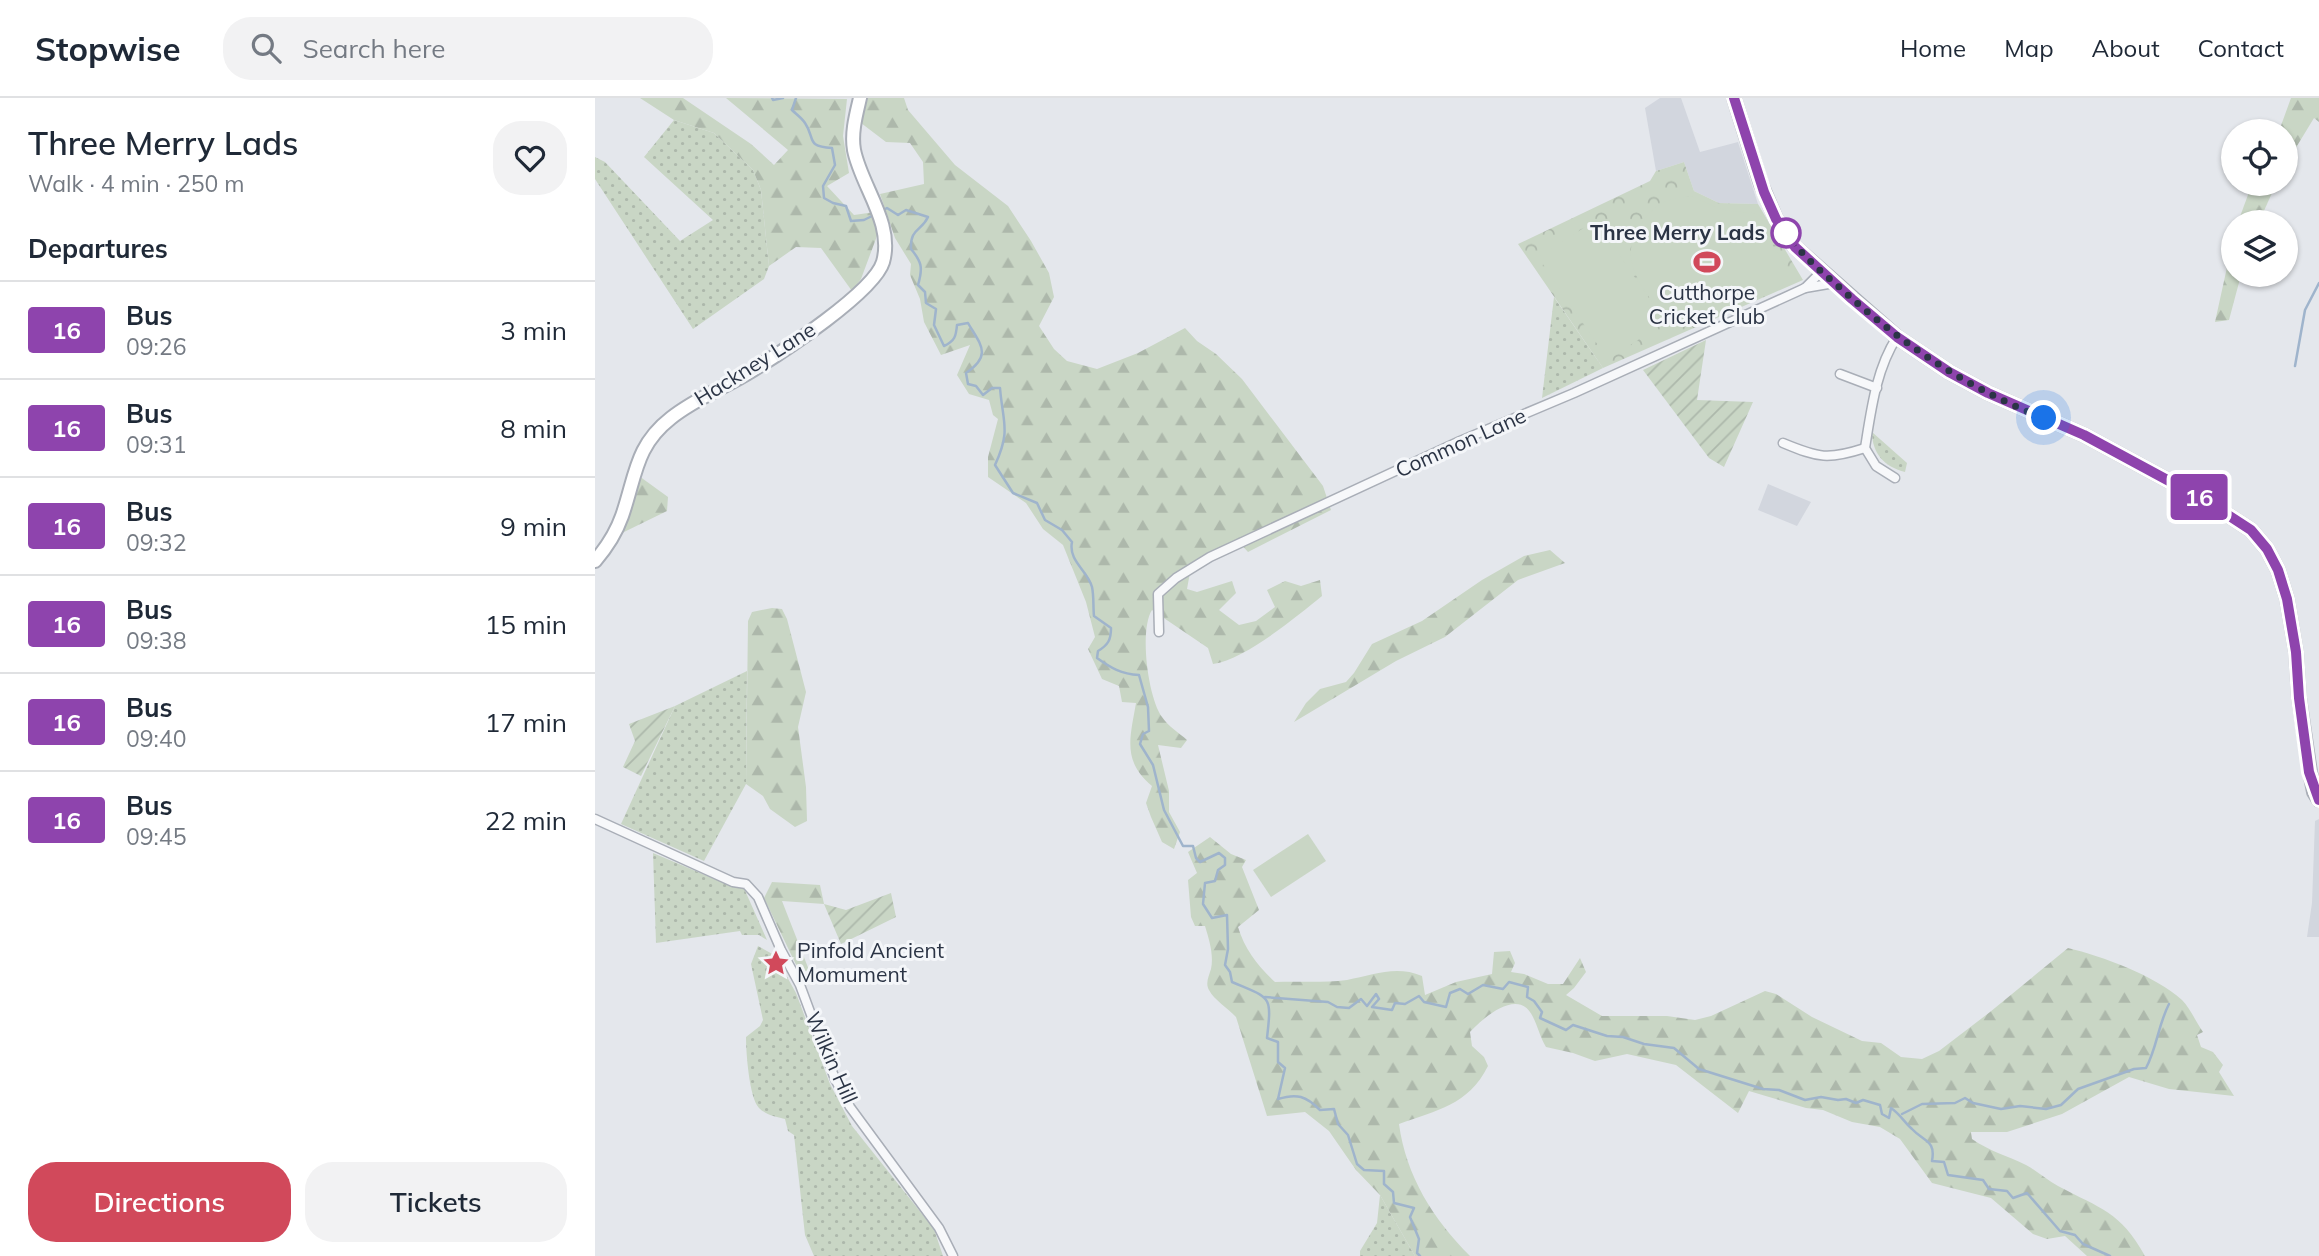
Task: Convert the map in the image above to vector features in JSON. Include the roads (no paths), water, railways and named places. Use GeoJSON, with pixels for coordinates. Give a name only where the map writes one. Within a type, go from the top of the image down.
{"type":"FeatureCollection","features":[{"type":"Feature","properties":{"kind":"main road","name":"Hackney Lane"},"geometry":{"type":"LineString","coordinates":[[595,561],[608,546],[622,517],[640,456],[654,431],[702,397],[753,370],[847,305],[875,277],[882,265],[885,253],[880,214],[854,149],[854,122],[860,98]]}},
{"type":"Feature","properties":{"kind":"main road"},"geometry":{"type":"LineString","coordinates":[[1734,98],[1764,192],[1776,219],[1795,247],[1897,337],[1949,372],[1988,393],[2084,435],[2208,502],[2251,530],[2267,549],[2278,570],[2287,599],[2296,652],[2309,772],[2319,800]]}},
{"type":"Feature","properties":{"kind":"street","name":"Common Lane"},"geometry":{"type":"LineString","coordinates":[[1805,288],[1821,272]]}},
{"type":"Feature","properties":{"kind":"street","name":"Common Lane"},"geometry":{"type":"LineString","coordinates":[[1159,632],[1158,594],[1176,578],[1210,557],[1460,441],[1574,393],[1805,288],[1834,283]]}},
{"type":"Feature","properties":{"kind":"street"},"geometry":{"type":"LineString","coordinates":[[1895,478],[1876,466],[1865,448],[1886,354],[1897,337]]}},
{"type":"Feature","properties":{"kind":"street"},"geometry":{"type":"LineString","coordinates":[[1840,374],[1877,388]]}},
{"type":"Feature","properties":{"kind":"street"},"geometry":{"type":"LineString","coordinates":[[1783,443],[1821,457],[1842,455],[1865,448]]}},
{"type":"Feature","properties":{"kind":"street","name":"Wilkin Hill"},"geometry":{"type":"LineString","coordinates":[[595,819],[733,882],[746,884],[758,897],[800,985],[835,1079],[850,1107],[939,1228],[953,1256]]}},
{"type":"Feature","properties":{"kind":"waterway"},"geometry":{"type":"LineString","coordinates":[[772,98],[783,98]]}},
{"type":"Feature","properties":{"kind":"waterway"},"geometry":{"type":"LineString","coordinates":[[796,98],[792,110],[805,123],[814,143],[832,148],[835,165],[823,186],[824,198],[846,206],[851,221],[864,220],[876,214]]}},
{"type":"Feature","properties":{"kind":"waterway"},"geometry":{"type":"LineString","coordinates":[[882,211],[887,208],[898,215],[906,210],[928,217],[911,242],[911,249],[921,266],[918,285],[925,292],[926,303],[936,309],[934,325],[944,346],[954,338],[957,325],[968,323],[980,343],[982,355],[966,373],[968,384],[976,386],[983,395],[992,388],[1000,388],[1004,435],[995,465],[1013,493],[1037,503],[1045,520],[1062,530],[1072,542],[1073,555],[1092,587],[1094,616],[1111,628],[1108,642],[1098,651],[1097,658],[1116,670],[1139,675],[1148,707],[1149,731],[1143,734],[1140,744],[1153,765],[1164,810],[1183,846],[1193,846],[1200,862],[1219,853],[1225,858],[1225,865],[1218,870],[1215,881],[1205,883],[1203,904],[1212,918],[1227,915],[1228,949],[1225,965],[1232,982],[1262,996],[1268,1005],[1267,1038],[1278,1042],[1278,1062],[1285,1068],[1278,1099],[1301,1097],[1320,1110],[1334,1109],[1338,1124],[1348,1135],[1357,1164],[1364,1170],[1384,1171],[1384,1184],[1393,1192],[1394,1203],[1414,1208],[1410,1217],[1419,1239],[1417,1253],[1420,1256]]}},
{"type":"Feature","properties":{"kind":"waterway"},"geometry":{"type":"LineString","coordinates":[[2295,366],[2305,310],[2319,283]]}},
{"type":"Feature","properties":{"kind":"waterway"},"geometry":{"type":"LineString","coordinates":[[1265,997],[1328,1002],[1337,1007],[1349,1008],[1361,999],[1367,1006],[1376,994],[1379,999],[1372,1007],[1392,1010],[1395,1003],[1405,1004],[1419,996],[1424,1002],[1446,1007],[1450,993],[1460,989],[1468,994],[1483,985],[1503,989],[1509,982],[1528,987],[1527,997],[1534,1001],[1542,1012],[1540,1018],[1566,1030],[1573,1025],[1607,1036],[1674,1048],[1699,1069],[1763,1089],[1779,1090],[1805,1100],[1821,1097],[1846,1099],[1856,1103],[1863,1100],[1880,1105],[1882,1114],[1889,1118],[1891,1108],[1931,1145],[1932,1161],[1944,1162],[1948,1175],[1983,1180],[1989,1189],[2007,1191],[2013,1198],[2027,1193],[2060,1231],[2075,1235],[2083,1244],[2110,1256]]}},
{"type":"Feature","properties":{"kind":"waterway"},"geometry":{"type":"LineString","coordinates":[[1902,1114],[1922,1104],[1955,1103],[1965,1098],[1973,1103],[2001,1109],[2020,1106],[2046,1109],[2061,1105],[2078,1089],[2134,1069],[2146,1068],[2169,1004]]}},
{"type":"Feature","properties":{"kind":"place","name":"Three Merry Lads"},"geometry":{"type":"Point","coordinates":[1786,233]}},
{"type":"Feature","properties":{"kind":"place","name":"Cutthorpe Cricket Club"},"geometry":{"type":"Point","coordinates":[1707,262]}},
{"type":"Feature","properties":{"kind":"place","name":"Pinfold Ancient Momument"},"geometry":{"type":"Point","coordinates":[776,963]}}]}
